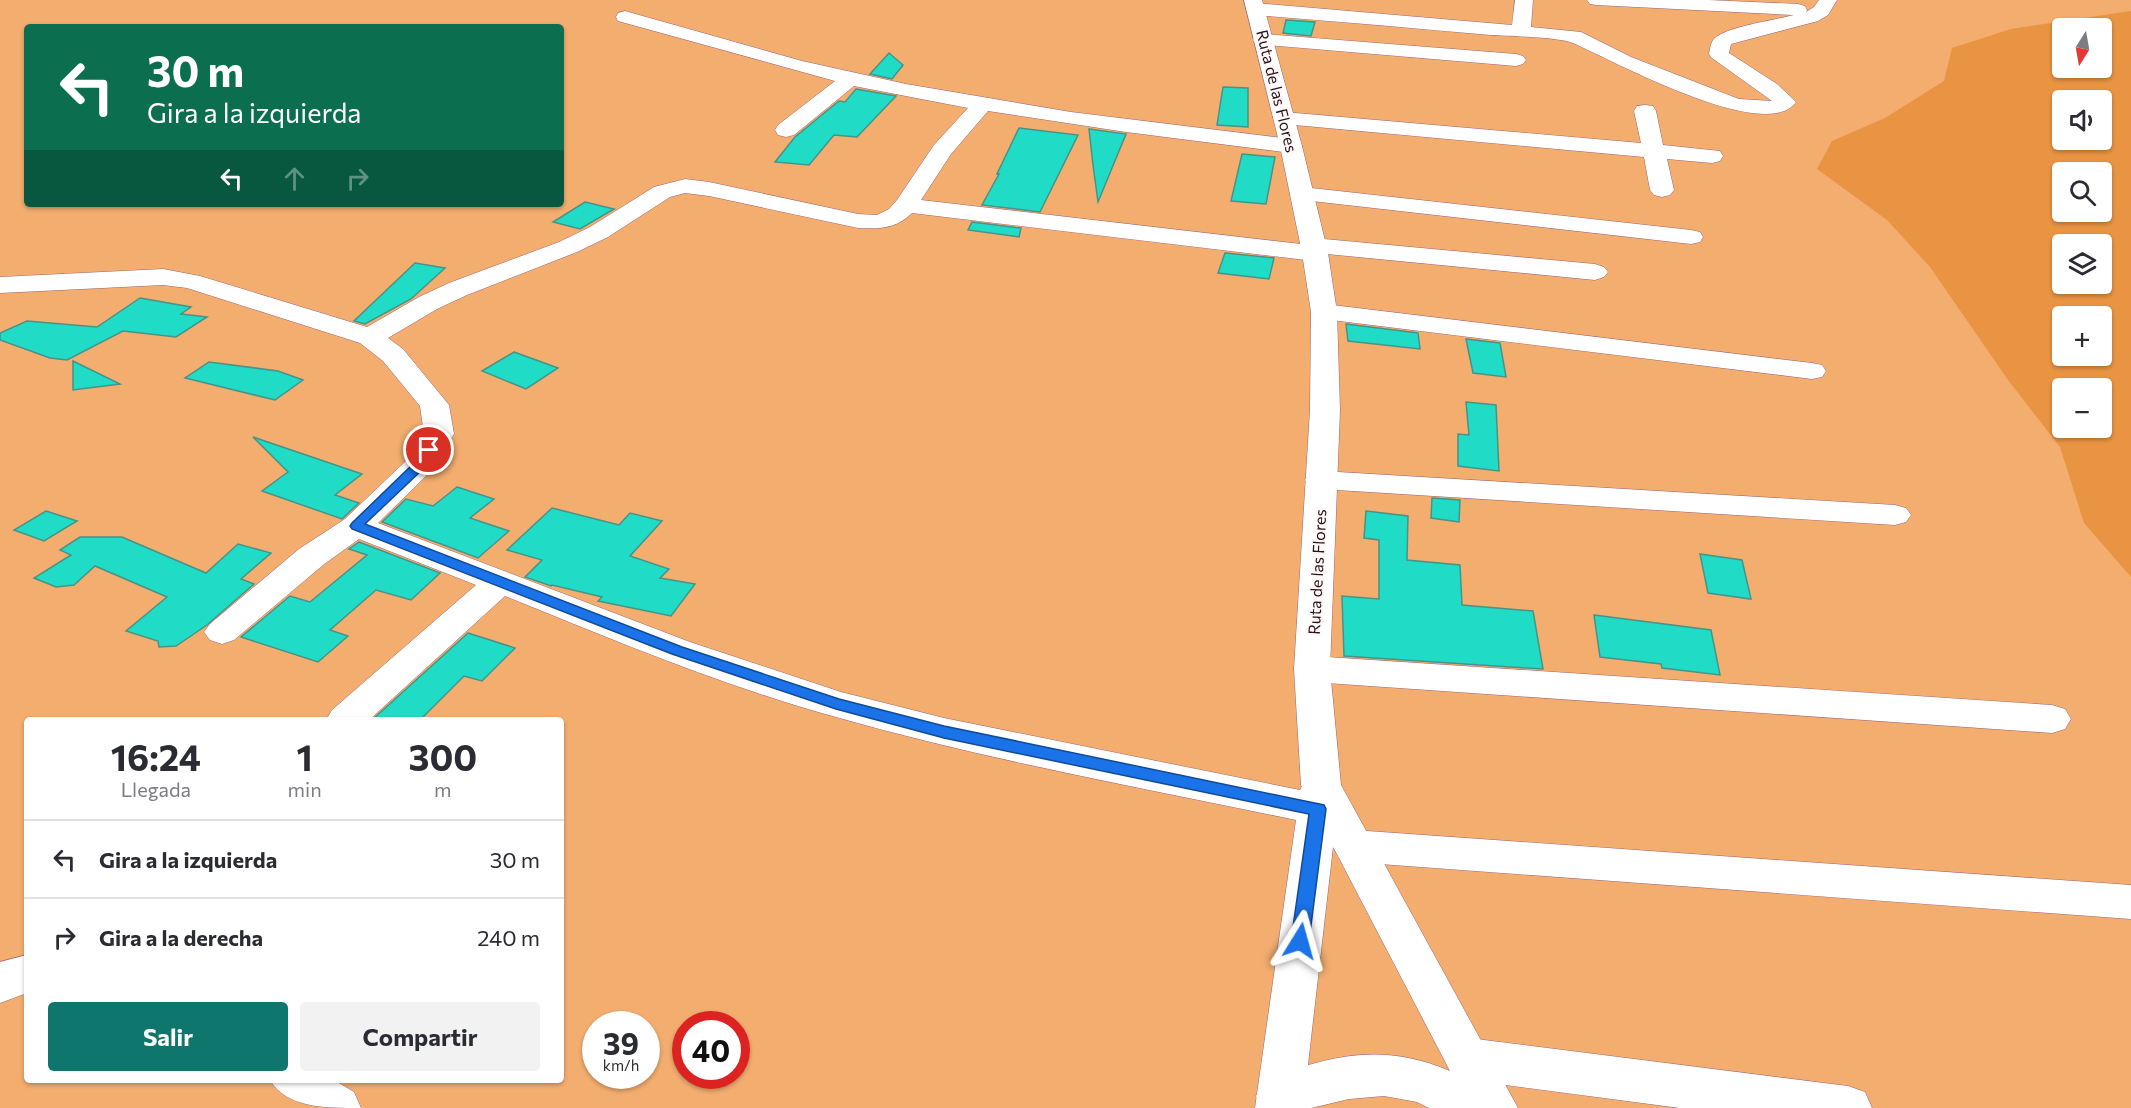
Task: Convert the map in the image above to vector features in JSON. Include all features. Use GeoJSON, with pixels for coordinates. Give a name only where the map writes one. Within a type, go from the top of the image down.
{"type":"FeatureCollection","features":[{"type":"Feature","properties":{"kind":"street"},"geometry":{"type":"LineString","coordinates":[[1521,32],[1524,0]]}},
{"type":"Feature","properties":{"kind":"street"},"geometry":{"type":"LineString","coordinates":[[1596,0],[1824,6]]}},
{"type":"Feature","properties":{"kind":"street"},"geometry":{"type":"LineString","coordinates":[[1257,16],[1574,36],[1624,61],[1735,105],[1756,108],[1778,107],[1785,102],[1776,93],[1730,64],[1719,54],[1722,41],[1745,33],[1795,23],[1824,6]]}},
{"type":"Feature","properties":{"kind":"street"},"geometry":{"type":"LineString","coordinates":[[1257,16],[1516,60]]}},
{"type":"Feature","properties":{"kind":"street","name":"Ruta de las Flores"},"geometry":{"type":"LineString","coordinates":[[1257,16],[1288,132],[1314,249],[1324,312],[1326,352],[1322,480],[1312,669],[1319,797],[1353,846],[1494,1108]]}},
{"type":"Feature","properties":{"kind":"street"},"geometry":{"type":"LineString","coordinates":[[625,17],[850,78],[982,105],[1148,130],[1288,132],[1712,156]]}},
{"type":"Feature","properties":{"kind":"street"},"geometry":{"type":"LineString","coordinates":[[786,130],[850,78]]}},
{"type":"Feature","properties":{"kind":"street"},"geometry":{"type":"LineString","coordinates":[[370,337],[438,298],[568,248],[599,232],[662,192],[685,186],[709,189],[858,221],[881,222],[897,214],[906,205],[942,150],[982,105]]}},
{"type":"Feature","properties":{"kind":"street"},"geometry":{"type":"LineString","coordinates":[[1645,111],[1662,190]]}},
{"type":"Feature","properties":{"kind":"street"},"geometry":{"type":"LineString","coordinates":[[1302,194],[1690,237]]}},
{"type":"Feature","properties":{"kind":"street"},"geometry":{"type":"LineString","coordinates":[[906,205],[1314,249],[1595,272]]}},
{"type":"Feature","properties":{"kind":"street"},"geometry":{"type":"LineString","coordinates":[[0,285],[163,277],[181,279],[370,337],[393,355],[434,405],[439,434],[419,465],[356,526],[311,557],[222,632]]}},
{"type":"Feature","properties":{"kind":"street"},"geometry":{"type":"LineString","coordinates":[[1324,312],[1812,370]]}},
{"type":"Feature","properties":{"kind":"street"},"geometry":{"type":"LineString","coordinates":[[1322,480],[1895,515]]}},
{"type":"Feature","properties":{"kind":"street"},"geometry":{"type":"LineString","coordinates":[[356,526],[501,580],[677,651],[836,704],[944,732],[1319,797],[1279,1102]]}},
{"type":"Feature","properties":{"kind":"street"},"geometry":{"type":"LineString","coordinates":[[348,717],[501,580]]}},
{"type":"Feature","properties":{"kind":"street"},"geometry":{"type":"LineString","coordinates":[[1312,669],[2052,719]]}},
{"type":"Feature","properties":{"kind":"street"},"geometry":{"type":"LineString","coordinates":[[1353,846],[2131,902]]}},
{"type":"Feature","properties":{"kind":"street"},"geometry":{"type":"LineString","coordinates":[[0,984],[16,975],[24,974]]}},
{"type":"Feature","properties":{"kind":"street"},"geometry":{"type":"LineString","coordinates":[[1468,1059],[1848,1108]]}},
{"type":"Feature","properties":{"kind":"street"},"geometry":{"type":"LineString","coordinates":[[1279,1102],[1332,1080],[1371,1073],[1420,1081],[1474,1108]]}},
{"type":"Feature","properties":{"kind":"street"},"geometry":{"type":"LineString","coordinates":[[298,1083],[337,1108]]}},
{"type":"Feature","properties":{"kind":"shaded area"},"geometry":{"type":"Polygon","coordinates":[[[0,0],[2131,0],[2131,1108],[0,1108],[0,0]]]}},
{"type":"Feature","properties":{"kind":"shaded area"},"geometry":{"type":"Polygon","coordinates":[[[2131,11],[2131,577],[2084,523],[2060,447],[2053,438],[2112,438],[2112,378],[2052,378],[2052,437],[2008,380],[1930,267],[1887,220],[1817,169],[1832,141],[1885,118],[1944,81],[1952,48],[2011,29],[2052,23],[2052,78],[2112,78],[2112,18],[2084,18],[2131,11]]]}},
{"type":"Feature","properties":{"kind":"building"},"geometry":{"type":"Polygon","coordinates":[[[1286,20],[1315,22],[1311,36],[1283,33],[1286,20]]]}},
{"type":"Feature","properties":{"kind":"building"},"geometry":{"type":"Polygon","coordinates":[[[889,53],[903,65],[892,79],[870,74],[889,53]]]}},
{"type":"Feature","properties":{"kind":"building"},"geometry":{"type":"Polygon","coordinates":[[[1223,87],[1248,88],[1248,127],[1217,125],[1223,87]]]}},
{"type":"Feature","properties":{"kind":"building"},"geometry":{"type":"Polygon","coordinates":[[[856,89],[896,96],[857,137],[834,135],[809,165],[775,162],[795,137],[839,101],[845,102],[856,89]]]}},
{"type":"Feature","properties":{"kind":"building"},"geometry":{"type":"Polygon","coordinates":[[[1019,128],[1078,135],[1040,212],[982,205],[999,174],[997,174],[1019,128]]]}},
{"type":"Feature","properties":{"kind":"building"},"geometry":{"type":"Polygon","coordinates":[[[1089,129],[1126,134],[1098,202],[1093,165],[1089,129]]]}},
{"type":"Feature","properties":{"kind":"building"},"geometry":{"type":"Polygon","coordinates":[[[1242,154],[1275,157],[1266,204],[1231,201],[1242,154]]]}},
{"type":"Feature","properties":{"kind":"building"},"geometry":{"type":"Polygon","coordinates":[[[585,202],[614,209],[580,229],[553,222],[585,202]]]}},
{"type":"Feature","properties":{"kind":"building"},"geometry":{"type":"Polygon","coordinates":[[[972,222],[1021,228],[1019,237],[968,230],[972,222]]]}},
{"type":"Feature","properties":{"kind":"building"},"geometry":{"type":"Polygon","coordinates":[[[1225,253],[1274,258],[1269,279],[1218,273],[1225,253]]]}},
{"type":"Feature","properties":{"kind":"building"},"geometry":{"type":"Polygon","coordinates":[[[415,263],[445,268],[411,299],[365,324],[354,321],[415,263]]]}},
{"type":"Feature","properties":{"kind":"building"},"geometry":{"type":"Polygon","coordinates":[[[140,298],[191,307],[181,314],[207,317],[176,337],[123,331],[67,360],[50,358],[0,340],[0,333],[27,321],[97,327],[140,298]]]}},
{"type":"Feature","properties":{"kind":"building"},"geometry":{"type":"Polygon","coordinates":[[[1346,324],[1418,333],[1420,349],[1348,341],[1346,324]]]}},
{"type":"Feature","properties":{"kind":"building"},"geometry":{"type":"Polygon","coordinates":[[[1466,339],[1500,343],[1506,377],[1473,373],[1466,339]]]}},
{"type":"Feature","properties":{"kind":"building"},"geometry":{"type":"Polygon","coordinates":[[[514,352],[558,368],[526,389],[482,371],[514,352]]]}},
{"type":"Feature","properties":{"kind":"building"},"geometry":{"type":"Polygon","coordinates":[[[73,361],[120,384],[73,390],[73,361]]]}},
{"type":"Feature","properties":{"kind":"building"},"geometry":{"type":"Polygon","coordinates":[[[209,362],[278,371],[303,380],[275,400],[185,378],[209,362]]]}},
{"type":"Feature","properties":{"kind":"building"},"geometry":{"type":"Polygon","coordinates":[[[1466,402],[1496,405],[1499,471],[1458,466],[1458,434],[1469,435],[1466,402]]]}},
{"type":"Feature","properties":{"kind":"building"},"geometry":{"type":"Polygon","coordinates":[[[253,437],[362,474],[335,495],[359,503],[342,519],[262,491],[288,472],[253,437]]]}},
{"type":"Feature","properties":{"kind":"building"},"geometry":{"type":"Polygon","coordinates":[[[457,487],[494,499],[470,518],[509,531],[478,558],[382,522],[406,499],[433,506],[457,487]]]}},
{"type":"Feature","properties":{"kind":"building"},"geometry":{"type":"Polygon","coordinates":[[[1432,498],[1460,500],[1459,522],[1431,518],[1432,498]]]}},
{"type":"Feature","properties":{"kind":"building"},"geometry":{"type":"Polygon","coordinates":[[[552,508],[619,525],[630,513],[662,521],[630,556],[669,569],[660,578],[695,584],[671,616],[598,601],[602,597],[551,586],[525,577],[542,560],[507,550],[552,508]]]}},
{"type":"Feature","properties":{"kind":"building"},"geometry":{"type":"Polygon","coordinates":[[[46,511],[77,521],[44,541],[14,530],[46,511]]]}},
{"type":"Feature","properties":{"kind":"building"},"geometry":{"type":"Polygon","coordinates":[[[1366,511],[1408,516],[1407,560],[1460,565],[1462,605],[1533,611],[1543,669],[1344,656],[1342,596],[1379,599],[1379,540],[1364,538],[1366,511]]]}},
{"type":"Feature","properties":{"kind":"building"},"geometry":{"type":"Polygon","coordinates":[[[80,537],[122,537],[206,573],[238,544],[271,553],[241,579],[254,584],[207,625],[176,646],[159,647],[158,641],[126,631],[167,597],[95,566],[74,585],[56,587],[34,578],[71,555],[60,550],[80,537]]]}},
{"type":"Feature","properties":{"kind":"building"},"geometry":{"type":"Polygon","coordinates":[[[359,542],[440,573],[411,600],[376,590],[330,630],[348,636],[318,662],[241,637],[290,596],[310,602],[367,555],[349,549],[359,542]]]}},
{"type":"Feature","properties":{"kind":"building"},"geometry":{"type":"Polygon","coordinates":[[[1700,554],[1742,560],[1751,599],[1708,593],[1700,554]]]}},
{"type":"Feature","properties":{"kind":"building"},"geometry":{"type":"Polygon","coordinates":[[[1594,615],[1711,630],[1720,675],[1662,668],[1661,664],[1600,657],[1594,615]]]}},
{"type":"Feature","properties":{"kind":"building"},"geometry":{"type":"Polygon","coordinates":[[[468,633],[515,648],[482,681],[464,676],[423,717],[375,717],[468,633]]]}},
{"type":"Feature","properties":{"kind":"route"},"geometry":{"type":"LineString","coordinates":[[429,450],[419,465],[356,526],[501,580],[677,651],[836,704],[944,732],[1318,809],[1300,941]]}}]}
